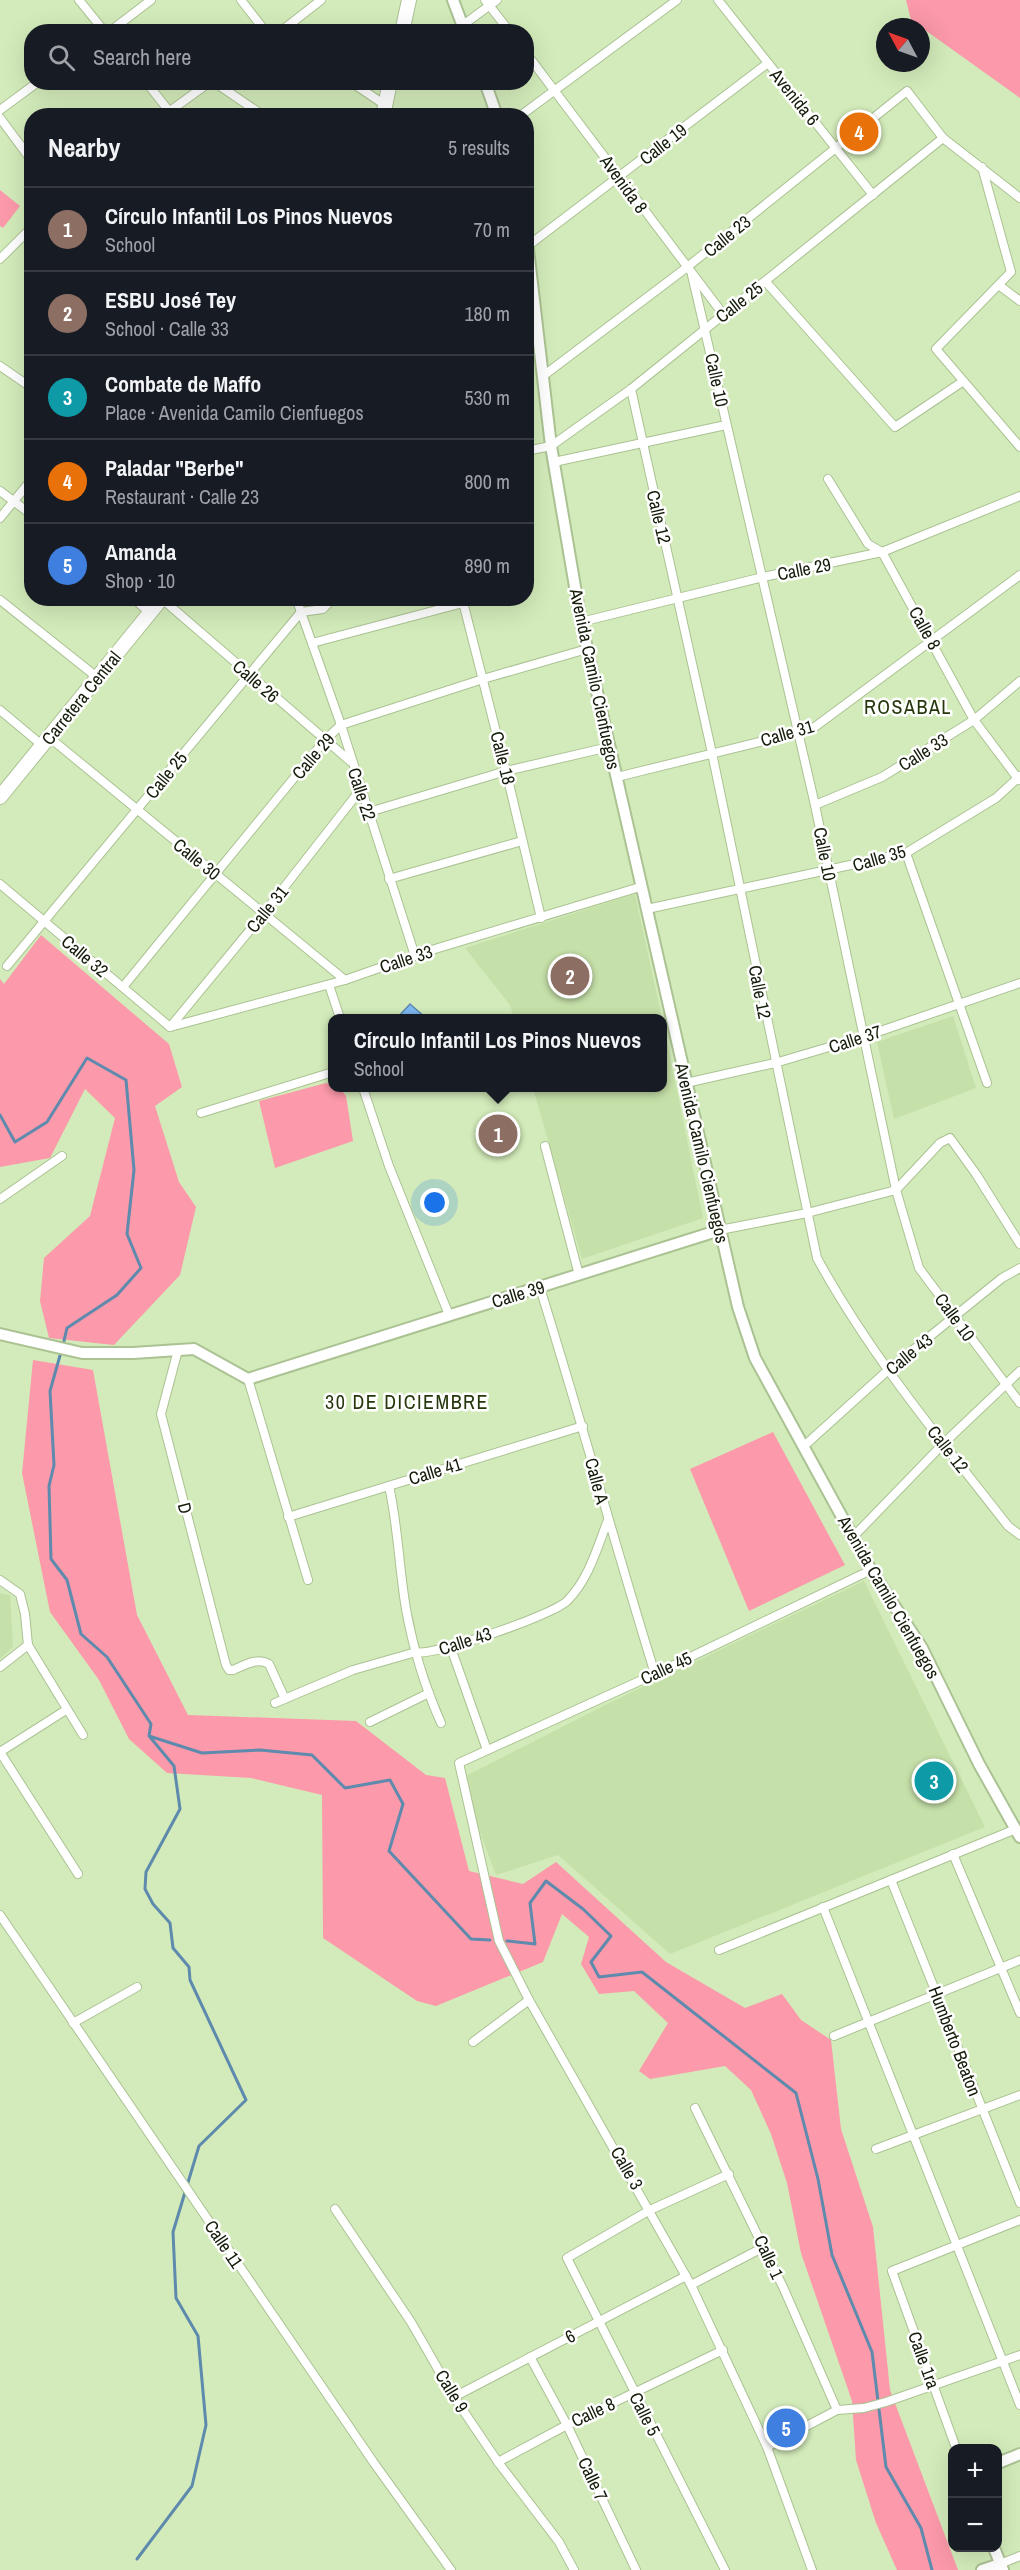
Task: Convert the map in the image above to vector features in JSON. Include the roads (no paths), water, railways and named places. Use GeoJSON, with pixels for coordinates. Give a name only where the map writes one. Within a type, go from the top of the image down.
{"type":"FeatureCollection","features":[{"type":"Feature","properties":{"kind":"highway"},"geometry":{"type":"LineString","coordinates":[[404,24],[409,0]]}},
{"type":"Feature","properties":{"kind":"highway"},"geometry":{"type":"LineString","coordinates":[[384,108],[388,90]]}},
{"type":"Feature","properties":{"kind":"highway","name":"Carretera Central"},"geometry":{"type":"LineString","coordinates":[[0,797],[156,606]]}},
{"type":"Feature","properties":{"kind":"main road"},"geometry":{"type":"LineString","coordinates":[[453,0],[462,24]]}},
{"type":"Feature","properties":{"kind":"main road"},"geometry":{"type":"LineString","coordinates":[[487,90],[494,108]]}},
{"type":"Feature","properties":{"kind":"main road","name":"Avenida Camilo Cienfuegos"},"geometry":{"type":"LineString","coordinates":[[534,323],[551,446],[581,622],[738,1307],[754,1358],[871,1570],[922,1648],[979,1764],[1018,1833]]}},
{"type":"Feature","properties":{"kind":"main road","name":"Calle 39"},"geometry":{"type":"LineString","coordinates":[[248,1379],[720,1230]]}},
{"type":"Feature","properties":{"kind":"main road"},"geometry":{"type":"LineString","coordinates":[[0,1334],[82,1353],[133,1353],[194,1349],[248,1379]]}},
{"type":"Feature","properties":{"kind":"main road"},"geometry":{"type":"LineString","coordinates":[[1002,2461],[1020,2454]]}},
{"type":"Feature","properties":{"kind":"main road"},"geometry":{"type":"LineString","coordinates":[[982,2570],[1001,2567],[996,2552]]}},
{"type":"Feature","properties":{"kind":"street"},"geometry":{"type":"LineString","coordinates":[[79,0],[100,24]]}},
{"type":"Feature","properties":{"kind":"street"},"geometry":{"type":"LineString","coordinates":[[118,24],[151,0]]}},
{"type":"Feature","properties":{"kind":"street"},"geometry":{"type":"LineString","coordinates":[[241,0],[260,24]]}},
{"type":"Feature","properties":{"kind":"street"},"geometry":{"type":"LineString","coordinates":[[290,24],[321,0]]}},
{"type":"Feature","properties":{"kind":"street"},"geometry":{"type":"LineString","coordinates":[[468,24],[487,3],[497,0]]}},
{"type":"Feature","properties":{"kind":"street"},"geometry":{"type":"LineString","coordinates":[[530,108],[677,0]]}},
{"type":"Feature","properties":{"kind":"street","name":"Avenida 6"},"geometry":{"type":"LineString","coordinates":[[718,0],[873,195]]}},
{"type":"Feature","properties":{"kind":"street"},"geometry":{"type":"LineString","coordinates":[[487,3],[504,24]]}},
{"type":"Feature","properties":{"kind":"street","name":"Avenida 8"},"geometry":{"type":"LineString","coordinates":[[534,63],[686,268],[723,314]]}},
{"type":"Feature","properties":{"kind":"street","name":"Calle 19"},"geometry":{"type":"LineString","coordinates":[[534,241],[768,63]]}},
{"type":"Feature","properties":{"kind":"street"},"geometry":{"type":"LineString","coordinates":[[0,110],[27,90]]}},
{"type":"Feature","properties":{"kind":"street"},"geometry":{"type":"LineString","coordinates":[[152,90],[164,108]]}},
{"type":"Feature","properties":{"kind":"street"},"geometry":{"type":"LineString","coordinates":[[176,108],[201,90]]}},
{"type":"Feature","properties":{"kind":"street"},"geometry":{"type":"LineString","coordinates":[[224,90],[252,108]]}},
{"type":"Feature","properties":{"kind":"street"},"geometry":{"type":"LineString","coordinates":[[360,90],[382,108]]}},
{"type":"Feature","properties":{"kind":"street","name":"Calle 23"},"geometry":{"type":"LineString","coordinates":[[543,376],[686,268],[907,91],[943,138]]}},
{"type":"Feature","properties":{"kind":"street"},"geometry":{"type":"LineString","coordinates":[[0,118],[24,150]]}},
{"type":"Feature","properties":{"kind":"street"},"geometry":{"type":"LineString","coordinates":[[943,138],[1020,198]]}},
{"type":"Feature","properties":{"kind":"street","name":"Calle 25"},"geometry":{"type":"LineString","coordinates":[[534,449],[551,446],[631,389],[943,138]]}},
{"type":"Feature","properties":{"kind":"street"},"geometry":{"type":"LineString","coordinates":[[981,166],[1011,272],[1000,286],[936,349],[1020,447]]}},
{"type":"Feature","properties":{"kind":"street"},"geometry":{"type":"LineString","coordinates":[[0,259],[24,235]]}},
{"type":"Feature","properties":{"kind":"street","name":"Calle 10"},"geometry":{"type":"LineString","coordinates":[[692,275],[815,805],[896,1190],[919,1268],[1020,1402]]}},
{"type":"Feature","properties":{"kind":"street"},"geometry":{"type":"LineString","coordinates":[[766,282],[895,427],[962,382]]}},
{"type":"Feature","properties":{"kind":"street"},"geometry":{"type":"LineString","coordinates":[[1000,286],[1020,301]]}},
{"type":"Feature","properties":{"kind":"street"},"geometry":{"type":"LineString","coordinates":[[0,366],[24,382]]}},
{"type":"Feature","properties":{"kind":"street","name":"Calle 12"},"geometry":{"type":"LineString","coordinates":[[631,389],[712,753],[817,1258],[837,1294],[887,1371],[1008,1526],[1020,1535]]}},
{"type":"Feature","properties":{"kind":"street"},"geometry":{"type":"LineString","coordinates":[[554,462],[726,425]]}},
{"type":"Feature","properties":{"kind":"street","name":"Calle 8"},"geometry":{"type":"LineString","coordinates":[[828,478],[868,544],[882,552],[974,720],[1019,778]]}},
{"type":"Feature","properties":{"kind":"street"},"geometry":{"type":"LineString","coordinates":[[0,519],[24,489]]}},
{"type":"Feature","properties":{"kind":"street"},"geometry":{"type":"LineString","coordinates":[[0,490],[24,509]]}},
{"type":"Feature","properties":{"kind":"street","name":"Calle 29"},"geometry":{"type":"LineString","coordinates":[[581,622],[763,577],[882,552],[1020,496]]}},
{"type":"Feature","properties":{"kind":"street","name":"Calle 31"},"geometry":{"type":"LineString","coordinates":[[616,777],[812,729],[1020,575]]}},
{"type":"Feature","properties":{"kind":"street"},"geometry":{"type":"LineString","coordinates":[[0,600],[98,678]]}},
{"type":"Feature","properties":{"kind":"street"},"geometry":{"type":"LineString","coordinates":[[142,606],[150,613]]}},
{"type":"Feature","properties":{"kind":"street","name":"Calle 26"},"geometry":{"type":"LineString","coordinates":[[170,606],[351,762]]}},
{"type":"Feature","properties":{"kind":"street","name":"Calle 22"},"geometry":{"type":"LineString","coordinates":[[299,606],[341,725],[415,956]]}},
{"type":"Feature","properties":{"kind":"street"},"geometry":{"type":"LineString","coordinates":[[301,612],[323,609],[326,606]]}},
{"type":"Feature","properties":{"kind":"street"},"geometry":{"type":"LineString","coordinates":[[312,643],[444,606]]}},
{"type":"Feature","properties":{"kind":"street","name":"Calle 18"},"geometry":{"type":"LineString","coordinates":[[463,606],[541,918]]}},
{"type":"Feature","properties":{"kind":"street","name":"Calle 25"},"geometry":{"type":"LineString","coordinates":[[7,966],[301,612]]}},
{"type":"Feature","properties":{"kind":"street","name":"Calle 29"},"geometry":{"type":"LineString","coordinates":[[123,987],[325,740],[341,725],[483,679],[587,649]]}},
{"type":"Feature","properties":{"kind":"street","name":"Calle 33"},"geometry":{"type":"LineString","coordinates":[[815,805],[882,777],[974,720],[1020,681]]}},
{"type":"Feature","properties":{"kind":"street","name":"Calle 30"},"geometry":{"type":"LineString","coordinates":[[0,710],[138,810],[345,980]]}},
{"type":"Feature","properties":{"kind":"street"},"geometry":{"type":"LineString","coordinates":[[369,812],[506,771],[609,747]]}},
{"type":"Feature","properties":{"kind":"street","name":"Calle 35"},"geometry":{"type":"LineString","coordinates":[[647,909],[828,872],[906,853],[996,798],[1019,778]]}},
{"type":"Feature","properties":{"kind":"street","name":"Calle 31"},"geometry":{"type":"LineString","coordinates":[[170,1027],[264,914],[361,789]]}},
{"type":"Feature","properties":{"kind":"street"},"geometry":{"type":"LineString","coordinates":[[389,879],[522,841]]}},
{"type":"Feature","properties":{"kind":"street"},"geometry":{"type":"LineString","coordinates":[[906,853],[987,1083]]}},
{"type":"Feature","properties":{"kind":"street","name":"Calle 32"},"geometry":{"type":"LineString","coordinates":[[0,884],[170,1027]]}},
{"type":"Feature","properties":{"kind":"street","name":"Calle 33"},"geometry":{"type":"LineString","coordinates":[[170,1027],[345,980],[415,956],[640,887]]}},
{"type":"Feature","properties":{"kind":"street","name":"Calle 37"},"geometry":{"type":"LineString","coordinates":[[686,1083],[775,1064],[863,1037],[1020,983]]}},
{"type":"Feature","properties":{"kind":"street"},"geometry":{"type":"LineString","coordinates":[[329,984],[339,1014]]}},
{"type":"Feature","properties":{"kind":"street"},"geometry":{"type":"LineString","coordinates":[[201,1113],[328,1074]]}},
{"type":"Feature","properties":{"kind":"street"},"geometry":{"type":"LineString","coordinates":[[364,1092],[392,1176],[449,1315]]}},
{"type":"Feature","properties":{"kind":"street"},"geometry":{"type":"LineString","coordinates":[[896,1190],[940,1143],[950,1138],[976,1174],[1020,1244]]}},
{"type":"Feature","properties":{"kind":"street"},"geometry":{"type":"LineString","coordinates":[[545,1146],[579,1275]]}},
{"type":"Feature","properties":{"kind":"street"},"geometry":{"type":"LineString","coordinates":[[0,1199],[62,1156]]}},
{"type":"Feature","properties":{"kind":"street","name":"Calle 39"},"geometry":{"type":"LineString","coordinates":[[720,1230],[807,1213],[896,1190]]}},
{"type":"Feature","properties":{"kind":"street","name":"Calle 43"},"geometry":{"type":"LineString","coordinates":[[803,1447],[887,1371],[1002,1278],[1020,1268]]}},
{"type":"Feature","properties":{"kind":"street","name":"Calle A"},"geometry":{"type":"LineString","coordinates":[[540,1288],[583,1426],[608,1520],[655,1674]]}},
{"type":"Feature","properties":{"kind":"street","name":"D"},"geometry":{"type":"LineString","coordinates":[[178,1350],[161,1414],[226,1665],[229,1670],[233,1670],[258,1660],[269,1664],[285,1699]]}},
{"type":"Feature","properties":{"kind":"street"},"geometry":{"type":"LineString","coordinates":[[853,1537],[944,1443],[1020,1371]]}},
{"type":"Feature","properties":{"kind":"street"},"geometry":{"type":"LineString","coordinates":[[248,1379],[308,1580]]}},
{"type":"Feature","properties":{"kind":"street","name":"Calle 41"},"geometry":{"type":"LineString","coordinates":[[288,1517],[583,1426]]}},
{"type":"Feature","properties":{"kind":"street"},"geometry":{"type":"LineString","coordinates":[[388,1486],[394,1509],[406,1609],[416,1652],[441,1723]]}},
{"type":"Feature","properties":{"kind":"street","name":"Calle 43"},"geometry":{"type":"LineString","coordinates":[[275,1703],[353,1670],[416,1652],[423,1654],[451,1648],[565,1604],[584,1582],[608,1520]]}},
{"type":"Feature","properties":{"kind":"street","name":"Calle 45"},"geometry":{"type":"LineString","coordinates":[[459,1763],[655,1674],[871,1570]]}},
{"type":"Feature","properties":{"kind":"street"},"geometry":{"type":"LineString","coordinates":[[0,1580],[20,1594],[25,1614],[28,1645],[82,1735]]}},
{"type":"Feature","properties":{"kind":"street"},"geometry":{"type":"LineString","coordinates":[[0,1666],[28,1645]]}},
{"type":"Feature","properties":{"kind":"street"},"geometry":{"type":"LineString","coordinates":[[451,1648],[487,1750]]}},
{"type":"Feature","properties":{"kind":"street"},"geometry":{"type":"LineString","coordinates":[[370,1722],[429,1693]]}},
{"type":"Feature","properties":{"kind":"street"},"geometry":{"type":"LineString","coordinates":[[66,1710],[0,1752],[78,1874]]}},
{"type":"Feature","properties":{"kind":"street","name":"Calle 3"},"geometry":{"type":"LineString","coordinates":[[459,1763],[499,1941],[529,2000],[691,2285],[767,2447],[812,2570]]}},
{"type":"Feature","properties":{"kind":"street"},"geometry":{"type":"LineString","coordinates":[[719,1950],[953,1854],[1018,1833]]}},
{"type":"Feature","properties":{"kind":"street"},"geometry":{"type":"LineString","coordinates":[[953,1854],[1020,2013]]}},
{"type":"Feature","properties":{"kind":"street","name":"Humberto Beaton"},"geometry":{"type":"LineString","coordinates":[[891,1880],[1020,2203]]}},
{"type":"Feature","properties":{"kind":"street"},"geometry":{"type":"LineString","coordinates":[[823,1907],[1020,2405]]}},
{"type":"Feature","properties":{"kind":"street","name":"Calle 11"},"geometry":{"type":"LineString","coordinates":[[0,1915],[374,2463],[451,2570]]}},
{"type":"Feature","properties":{"kind":"street"},"geometry":{"type":"LineString","coordinates":[[834,2036],[1020,1959]]}},
{"type":"Feature","properties":{"kind":"street"},"geometry":{"type":"LineString","coordinates":[[73,2023],[137,1987]]}},
{"type":"Feature","properties":{"kind":"street"},"geometry":{"type":"LineString","coordinates":[[473,2042],[529,2000]]}},
{"type":"Feature","properties":{"kind":"street"},"geometry":{"type":"LineString","coordinates":[[876,2150],[1020,2095]]}},
{"type":"Feature","properties":{"kind":"street","name":"Calle 1"},"geometry":{"type":"LineString","coordinates":[[695,2108],[764,2247],[837,2410]]}},
{"type":"Feature","properties":{"kind":"street"},"geometry":{"type":"LineString","coordinates":[[650,2210],[729,2174]]}},
{"type":"Feature","properties":{"kind":"street","name":"Calle 9"},"geometry":{"type":"LineString","coordinates":[[335,2209],[411,2322],[454,2397],[498,2462],[559,2542],[574,2570]]}},
{"type":"Feature","properties":{"kind":"street","name":"Calle 5"},"geometry":{"type":"LineString","coordinates":[[650,2210],[567,2258],[725,2570]]}},
{"type":"Feature","properties":{"kind":"street"},"geometry":{"type":"LineString","coordinates":[[957,2246],[1020,2220]]}},
{"type":"Feature","properties":{"kind":"street","name":"Calle 1ra"},"geometry":{"type":"LineString","coordinates":[[955,2444],[892,2271],[957,2246]]}},
{"type":"Feature","properties":{"kind":"street"},"geometry":{"type":"LineString","coordinates":[[691,2285],[764,2247]]}},
{"type":"Feature","properties":{"kind":"street","name":"6"},"geometry":{"type":"LineString","coordinates":[[454,2397],[686,2276]]}},
{"type":"Feature","properties":{"kind":"street","name":"Calle 8"},"geometry":{"type":"LineString","coordinates":[[498,2462],[567,2425],[723,2350]]}},
{"type":"Feature","properties":{"kind":"street"},"geometry":{"type":"LineString","coordinates":[[767,2447],[837,2410],[864,2408],[885,2403],[1020,2355]]}},
{"type":"Feature","properties":{"kind":"street","name":"Calle 7"},"geometry":{"type":"LineString","coordinates":[[530,2357],[567,2425],[636,2570]]}},
{"type":"Feature","properties":{"kind":"street"},"geometry":{"type":"LineString","coordinates":[[1001,2567],[1020,2556]]}},
{"type":"Feature","properties":{"kind":"water"},"geometry":{"type":"Polygon","coordinates":[[[410,1004],[421,1014],[401,1014],[410,1004]]]}},
{"type":"Feature","properties":{"kind":"waterway"},"geometry":{"type":"LineString","coordinates":[[0,1115],[15,1142],[47,1122],[87,1058],[126,1080],[134,1170],[127,1234],[141,1268],[117,1295],[67,1328],[63,1345]]}},
{"type":"Feature","properties":{"kind":"waterway"},"geometry":{"type":"LineString","coordinates":[[61,1352],[50,1391],[54,1465],[49,1486],[51,1559],[67,1580],[81,1634],[107,1657],[151,1724],[149,1736],[202,1753],[260,1750],[312,1755],[345,1788],[390,1780],[403,1804],[389,1851],[471,1939],[490,1940]]}},
{"type":"Feature","properties":{"kind":"waterway"},"geometry":{"type":"LineString","coordinates":[[137,2559],[192,2486],[206,2425],[198,2336],[176,2298],[173,2232],[199,2146],[246,2100],[190,1980],[189,1967],[173,1948],[170,1923],[153,1904],[145,1889],[146,1872],[180,1809],[174,1766],[150,1737]]}},
{"type":"Feature","properties":{"kind":"waterway"},"geometry":{"type":"LineString","coordinates":[[507,1941],[535,1944],[530,1903],[546,1881],[583,1909],[611,1936],[591,1962],[599,1977],[642,1972],[796,2093],[818,2179],[832,2255],[872,2352],[886,2467],[921,2528],[932,2570]]}},
{"type":"Feature","properties":{"kind":"place","name":"Paladar \"Berbe\""},"geometry":{"type":"Point","coordinates":[859,132]}},
{"type":"Feature","properties":{"kind":"place","name":"ESBU José Tey"},"geometry":{"type":"Point","coordinates":[570,976]}},
{"type":"Feature","properties":{"kind":"place","name":"Círculo Infantil Los Pinos Nuevos"},"geometry":{"type":"Point","coordinates":[498,1134]}},
{"type":"Feature","properties":{"kind":"place","name":"Combate de Maffo"},"geometry":{"type":"Point","coordinates":[934,1781]}},
{"type":"Feature","properties":{"kind":"place","name":"Amanda"},"geometry":{"type":"Point","coordinates":[786,2428]}},
{"type":"Feature","properties":{"kind":"district","name":"ROSABAL"},"geometry":{"type":"Point","coordinates":[908,706]}},
{"type":"Feature","properties":{"kind":"district","name":"30 DE DICIEMBRE"},"geometry":{"type":"Point","coordinates":[407,1401]}}]}
